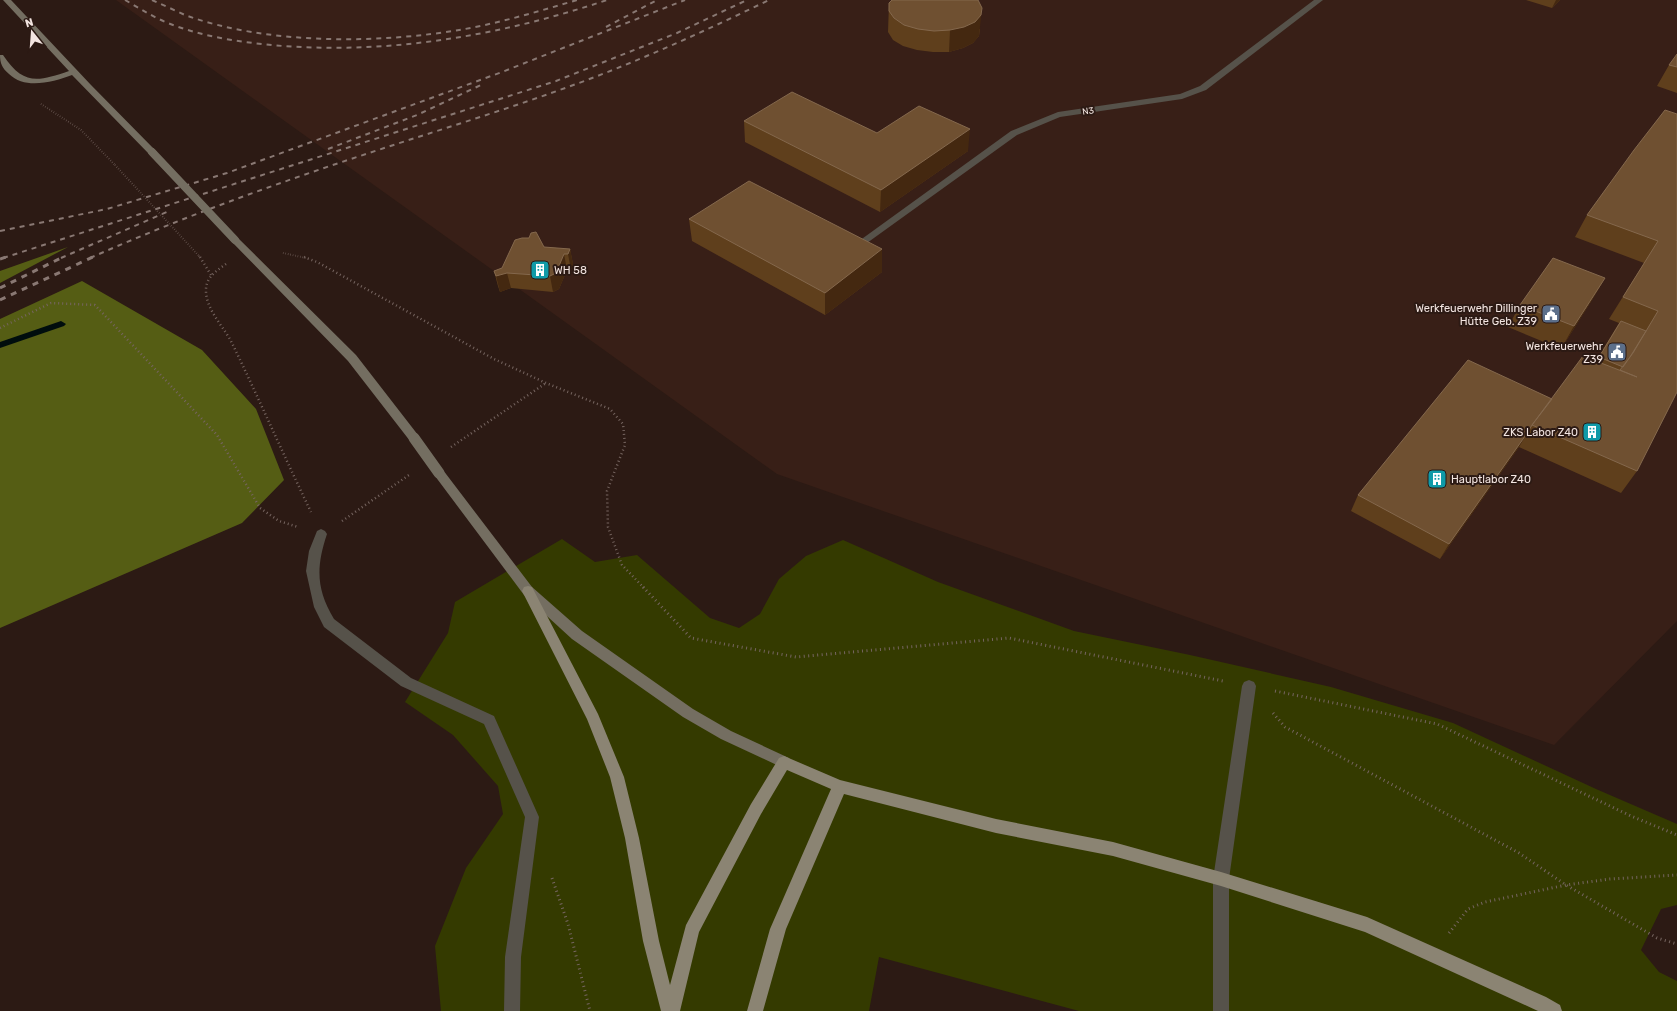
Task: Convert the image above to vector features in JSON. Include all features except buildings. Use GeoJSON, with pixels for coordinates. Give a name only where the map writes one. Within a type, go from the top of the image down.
{"type":"FeatureCollection","features":[{"type":"Feature","properties":{"kind":"main road"},"geometry":{"type":"LineString","coordinates":[[7,0],[235,240],[352,358],[414,438],[528,592],[593,718],[617,777],[632,838],[651,941],[669,1011]]}},
{"type":"Feature","properties":{"kind":"main road"},"geometry":{"type":"LineString","coordinates":[[0,57],[14,75],[21,79],[48,79],[74,72]]}},
{"type":"Feature","properties":{"kind":"main road"},"geometry":{"type":"LineString","coordinates":[[528,592],[577,635],[688,713],[726,735],[822,779],[840,786],[996,826],[1113,849],[1221,879],[1367,926],[1540,1003],[1554,1011]]}},
{"type":"Feature","properties":{"kind":"main road"},"geometry":{"type":"LineString","coordinates":[[672,1011],[692,930],[756,809],[784,762]]}},
{"type":"Feature","properties":{"kind":"main road"},"geometry":{"type":"LineString","coordinates":[[755,1011],[778,929],[840,786]]}},
{"type":"Feature","properties":{"kind":"lane","name":"N3"},"geometry":{"type":"LineString","coordinates":[[864,241],[1014,133],[1058,115],[1182,96],[1203,88],[1319,0]]}},
{"type":"Feature","properties":{"kind":"lane"},"geometry":{"type":"LineString","coordinates":[[321,534],[315,551],[312,571],[320,607],[329,623],[406,682],[489,720],[532,817],[512,957],[512,1011]]}},
{"type":"Feature","properties":{"kind":"lane"},"geometry":{"type":"LineString","coordinates":[[1221,1011],[1221,879],[1249,686]]}},
{"type":"Feature","properties":{"kind":"path"},"geometry":{"type":"LineString","coordinates":[[40,103],[82,130],[199,256],[211,274]]}},
{"type":"Feature","properties":{"kind":"path"},"geometry":{"type":"LineString","coordinates":[[321,534],[231,341],[213,311],[207,297],[208,284],[211,274],[245,250],[301,256],[317,262],[494,359],[546,383],[610,409],[622,424],[625,445],[607,491],[608,527],[622,564],[691,638],[796,657],[1009,638],[1437,724],[1631,816],[1677,835]]}},
{"type":"Feature","properties":{"kind":"path"},"geometry":{"type":"LineString","coordinates":[[0,328],[51,303],[95,305],[217,434],[260,508],[279,522],[321,534]]}},
{"type":"Feature","properties":{"kind":"path"},"geometry":{"type":"LineString","coordinates":[[1249,686],[1285,727],[1519,853],[1566,885],[1658,938],[1677,944]]}},
{"type":"Feature","properties":{"kind":"path"},"geometry":{"type":"LineString","coordinates":[[551,874],[568,924],[590,1011]]}},
{"type":"Feature","properties":{"kind":"path"},"geometry":{"type":"LineString","coordinates":[[1432,955],[1468,909],[1485,902],[1566,885],[1610,879],[1677,875]]}},
{"type":"Feature","properties":{"kind":"shaded area"},"geometry":{"type":"Polygon","coordinates":[[[116,0],[1677,0],[1677,621],[1554,745],[777,474],[116,0]]]}},
{"type":"Feature","properties":{"kind":"green space"},"geometry":{"type":"Polygon","coordinates":[[[68,247],[0,283],[0,271],[68,247]]]}},
{"type":"Feature","properties":{"kind":"green space"},"geometry":{"type":"Polygon","coordinates":[[[82,281],[202,350],[256,409],[284,480],[242,523],[0,628],[0,319],[82,281]]]}},
{"type":"Feature","properties":{"kind":"green space"},"geometry":{"type":"Polygon","coordinates":[[[562,539],[595,562],[637,555],[710,618],[739,628],[760,614],[779,579],[806,556],[843,540],[938,582],[1074,631],[1190,655],[1331,687],[1453,723],[1596,789],[1677,824],[1677,905],[1661,909],[1641,950],[1659,972],[1677,981],[1677,1011],[1079,1011],[879,957],[869,1011],[441,1011],[435,946],[466,868],[503,814],[498,786],[453,735],[405,702],[448,633],[455,602],[562,539]]]}},
{"type":"Feature","properties":{"kind":"waterway"},"geometry":{"type":"LineString","coordinates":[[0,345],[61,324]]}},
{"type":"Feature","properties":{"kind":"railway"},"geometry":{"type":"LineString","coordinates":[[125,0],[167,23],[186,30],[227,39],[255,43],[324,48],[366,47],[447,39],[528,23],[607,0]]}},
{"type":"Feature","properties":{"kind":"railway"},"geometry":{"type":"LineString","coordinates":[[152,0],[185,15],[217,25],[287,37],[324,39],[397,37],[465,29],[507,20],[577,0]]}},
{"type":"Feature","properties":{"kind":"railway"},"geometry":{"type":"LineString","coordinates":[[606,27],[657,0]]}},
{"type":"Feature","properties":{"kind":"railway"},"geometry":{"type":"LineString","coordinates":[[0,231],[107,209],[227,173],[502,72],[685,0]]}},
{"type":"Feature","properties":{"kind":"railway"},"geometry":{"type":"LineString","coordinates":[[3,258],[556,81],[677,33],[747,0]]}},
{"type":"Feature","properties":{"kind":"railway"},"geometry":{"type":"LineString","coordinates":[[90,258],[190,216],[258,191],[568,87],[670,46],[769,0]]}},
{"type":"Feature","properties":{"kind":"railway"},"geometry":{"type":"LineString","coordinates":[[328,149],[417,115],[483,84]]}},
{"type":"Feature","properties":{"kind":"railway"},"geometry":{"type":"LineString","coordinates":[[61,258],[169,211]]}},
{"type":"Feature","properties":{"kind":"railway"},"geometry":{"type":"LineString","coordinates":[[0,288],[63,257]]}},
{"type":"Feature","properties":{"kind":"railway"},"geometry":{"type":"LineString","coordinates":[[0,300],[93,257]]}},
{"type":"Feature","properties":{"kind":"place","name":"WH 58"},"geometry":{"type":"Point","coordinates":[540,270]}},
{"type":"Feature","properties":{"kind":"place","name":"Werkfeuerwehr Dillinger Hütte Geb. Z39"},"geometry":{"type":"Point","coordinates":[1551,314]}},
{"type":"Feature","properties":{"kind":"place","name":"Werkfeuerwehr Z39"},"geometry":{"type":"Point","coordinates":[1617,352]}},
{"type":"Feature","properties":{"kind":"place","name":"ZKS Labor Z40"},"geometry":{"type":"Point","coordinates":[1592,432]}},
{"type":"Feature","properties":{"kind":"place","name":"Hauptlabor Z40"},"geometry":{"type":"Point","coordinates":[1437,479]}}]}
